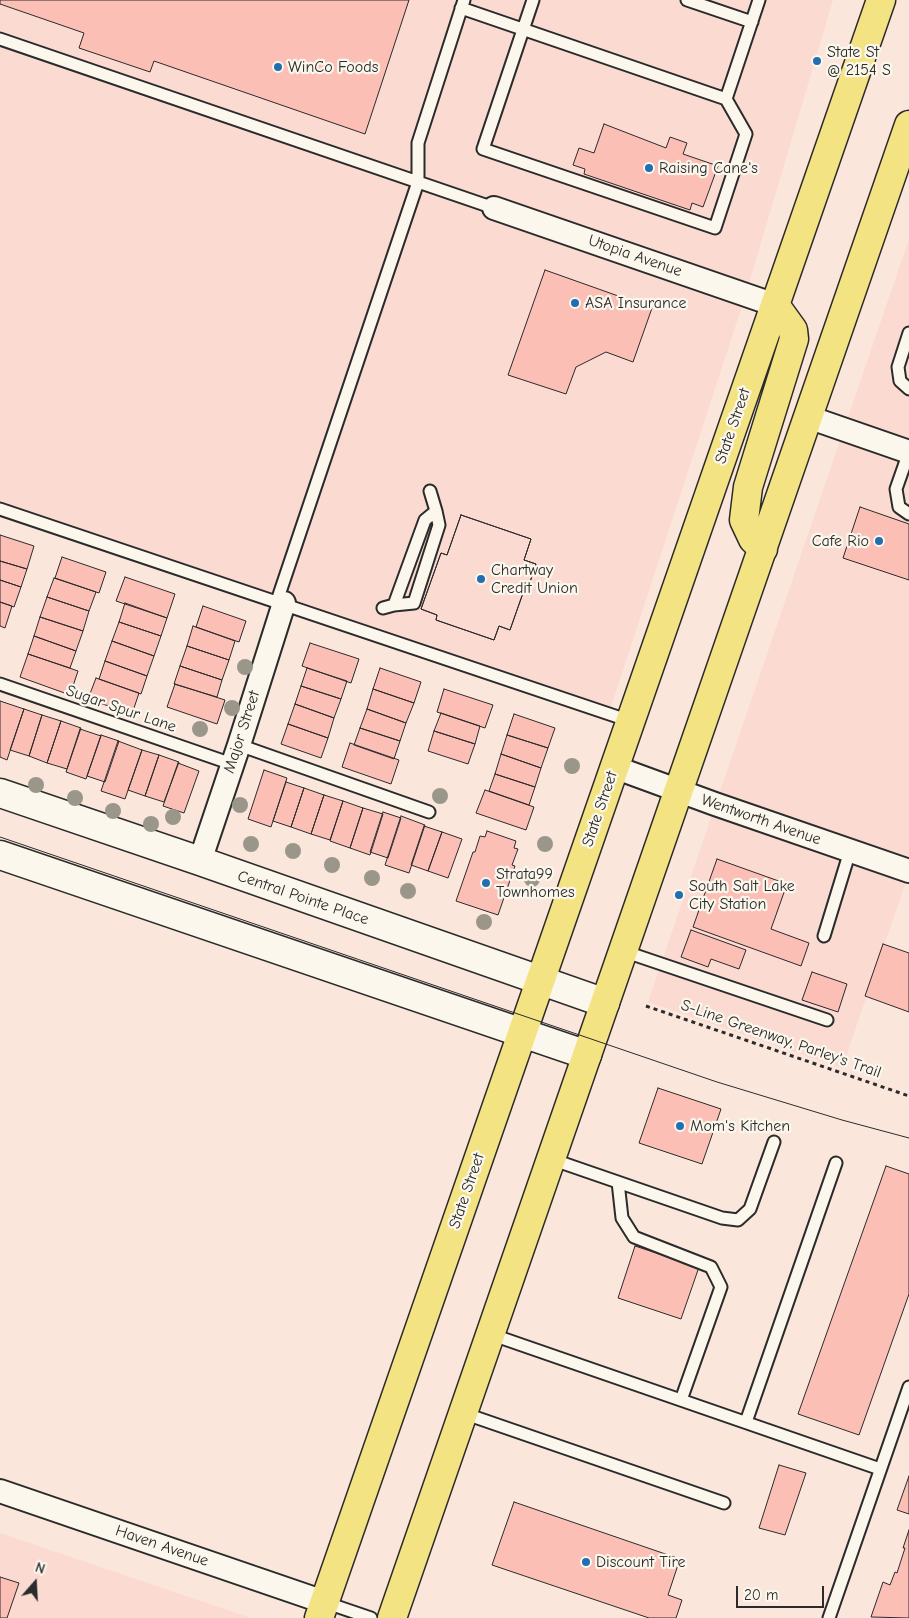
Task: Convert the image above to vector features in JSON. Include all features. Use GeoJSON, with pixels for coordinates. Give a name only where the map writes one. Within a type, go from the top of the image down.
{"type":"FeatureCollection","features":[{"type":"Feature","properties":{"kind":"main road","name":"State Street"},"geometry":{"type":"LineString","coordinates":[[322,1610],[881,0]]}},
{"type":"Feature","properties":{"kind":"main road"},"geometry":{"type":"LineString","coordinates":[[392,1618],[909,125]]}},
{"type":"Feature","properties":{"kind":"main road"},"geometry":{"type":"LineString","coordinates":[[762,549],[753,539],[744,520],[748,487],[794,339],[793,330],[775,304]]}},
{"type":"Feature","properties":{"kind":"street","name":"Utopia Avenue"},"geometry":{"type":"LineString","coordinates":[[494,208],[775,304]]}},
{"type":"Feature","properties":{"kind":"street"},"geometry":{"type":"LineString","coordinates":[[808,417],[909,452]]}},
{"type":"Feature","properties":{"kind":"street","name":"Major Street"},"geometry":{"type":"LineString","coordinates":[[200,861],[236,754],[281,602]]}},
{"type":"Feature","properties":{"kind":"street","name":"Wentworth Avenue"},"geometry":{"type":"LineString","coordinates":[[614,766],[678,791],[909,871]]}},
{"type":"Feature","properties":{"kind":"street","name":"Central Pointe Place"},"geometry":{"type":"LineString","coordinates":[[0,793],[605,1003]]}},
{"type":"Feature","properties":{"kind":"street"},"geometry":{"type":"LineString","coordinates":[[0,855],[587,1056]]}},
{"type":"Feature","properties":{"kind":"street","name":"Haven Avenue"},"geometry":{"type":"LineString","coordinates":[[0,1491],[322,1610]]}},
{"type":"Feature","properties":{"kind":"lane"},"geometry":{"type":"LineString","coordinates":[[281,602],[418,182],[418,143],[463,4],[523,29],[726,99],[746,134],[715,228],[483,149],[523,29],[533,0]]}},
{"type":"Feature","properties":{"kind":"lane"},"geometry":{"type":"LineString","coordinates":[[687,0],[752,22]]}},
{"type":"Feature","properties":{"kind":"lane"},"geometry":{"type":"LineString","coordinates":[[726,99],[759,0]]}},
{"type":"Feature","properties":{"kind":"lane"},"geometry":{"type":"LineString","coordinates":[[0,39],[494,208]]}},
{"type":"Feature","properties":{"kind":"lane"},"geometry":{"type":"LineString","coordinates":[[909,332],[898,367],[900,381],[909,389]]}},
{"type":"Feature","properties":{"kind":"lane"},"geometry":{"type":"LineString","coordinates":[[909,452],[896,489],[899,508],[909,514]]}},
{"type":"Feature","properties":{"kind":"lane"},"geometry":{"type":"LineString","coordinates":[[430,491],[436,511],[439,525],[414,603],[389,607],[424,520],[436,511]]}},
{"type":"Feature","properties":{"kind":"lane"},"geometry":{"type":"LineString","coordinates":[[0,508],[281,602],[504,680],[630,721]]}},
{"type":"Feature","properties":{"kind":"lane","name":"Sugar Spur Lane"},"geometry":{"type":"LineString","coordinates":[[0,684],[429,812]]}},
{"type":"Feature","properties":{"kind":"lane"},"geometry":{"type":"LineString","coordinates":[[824,936],[850,851]]}},
{"type":"Feature","properties":{"kind":"lane"},"geometry":{"type":"LineString","coordinates":[[623,951],[827,1020]]}},
{"type":"Feature","properties":{"kind":"lane"},"geometry":{"type":"LineString","coordinates":[[551,1159],[722,1218],[738,1220],[750,1209],[774,1142]]}},
{"type":"Feature","properties":{"kind":"lane"},"geometry":{"type":"LineString","coordinates":[[746,1422],[836,1163]]}},
{"type":"Feature","properties":{"kind":"lane"},"geometry":{"type":"LineString","coordinates":[[618,1182],[622,1218],[634,1237],[711,1267],[721,1287],[682,1400]]}},
{"type":"Feature","properties":{"kind":"lane"},"geometry":{"type":"LineString","coordinates":[[490,1334],[880,1469]]}},
{"type":"Feature","properties":{"kind":"lane"},"geometry":{"type":"LineString","coordinates":[[829,1618],[909,1386]]}},
{"type":"Feature","properties":{"kind":"lane"},"geometry":{"type":"LineString","coordinates":[[463,1413],[724,1503]]}},
{"type":"Feature","properties":{"kind":"lane"},"geometry":{"type":"LineString","coordinates":[[322,1610],[371,1618]]}},
{"type":"Feature","properties":{"kind":"path","name":"S-Line Greenway, Parley's Trail"},"geometry":{"type":"LineString","coordinates":[[646,1006],[909,1096]]}},
{"type":"Feature","properties":{"kind":"shaded area"},"geometry":{"type":"Polygon","coordinates":[[[0,0],[833,0],[744,300],[610,710],[0,503],[0,0]]]}},
{"type":"Feature","properties":{"kind":"shaded area"},"geometry":{"type":"Polygon","coordinates":[[[909,239],[909,873],[842,1068],[648,1002],[909,239]]]}},
{"type":"Feature","properties":{"kind":"shaded area"},"geometry":{"type":"Polygon","coordinates":[[[0,1533],[251,1618],[0,1618],[0,1533]]]}},
{"type":"Feature","properties":{"kind":"building","name":"WinCo Foods"},"geometry":{"type":"Polygon","coordinates":[[[0,0],[409,0],[365,134],[154,61],[150,72],[79,48],[84,33],[0,4],[0,0]]]}},
{"type":"Feature","properties":{"kind":"building","name":"Raising Cane's"},"geometry":{"type":"Polygon","coordinates":[[[604,124],[666,148],[670,137],[687,143],[683,154],[718,166],[703,207],[692,203],[690,210],[584,174],[585,169],[573,165],[579,148],[594,153],[604,124]]]}},
{"type":"Feature","properties":{"kind":"building"},"geometry":{"type":"Polygon","coordinates":[[[545,270],[652,308],[633,362],[606,352],[576,367],[566,394],[508,375],[545,270]]]}},
{"type":"Feature","properties":{"kind":"building","name":"Cafe Rio"},"geometry":{"type":"Polygon","coordinates":[[[860,507],[909,524],[909,580],[843,558],[860,507]]]}},
{"type":"Feature","properties":{"kind":"building","name":"Chartway Credit Union"},"geometry":{"type":"Polygon","coordinates":[[[461,515],[531,539],[524,560],[536,564],[526,594],[523,593],[510,630],[499,626],[494,640],[436,620],[437,615],[421,609],[441,553],[447,555],[461,515]]]}},
{"type":"Feature","properties":{"kind":"building","name":"Chartway Credit Union"},"geometry":{"type":"Polygon","coordinates":[[[461,515],[531,539],[524,560],[536,564],[526,594],[523,593],[510,630],[499,626],[494,640],[436,620],[437,615],[421,609],[441,553],[447,555],[461,515]]]}},
{"type":"Feature","properties":{"kind":"building"},"geometry":{"type":"Polygon","coordinates":[[[0,535],[34,546],[27,569],[0,561],[0,535]]]}},
{"type":"Feature","properties":{"kind":"building"},"geometry":{"type":"Polygon","coordinates":[[[62,557],[106,572],[99,593],[55,578],[62,557]]]}},
{"type":"Feature","properties":{"kind":"building"},"geometry":{"type":"Polygon","coordinates":[[[0,561],[27,569],[21,587],[0,580],[0,561]]]}},
{"type":"Feature","properties":{"kind":"building"},"geometry":{"type":"Polygon","coordinates":[[[125,577],[175,594],[167,618],[116,601],[125,577]]]}},
{"type":"Feature","properties":{"kind":"building"},"geometry":{"type":"Polygon","coordinates":[[[54,578],[96,592],[89,611],[47,597],[54,578]]]}},
{"type":"Feature","properties":{"kind":"building"},"geometry":{"type":"Polygon","coordinates":[[[0,580],[21,587],[14,607],[0,602],[0,580]]]}},
{"type":"Feature","properties":{"kind":"building"},"geometry":{"type":"Polygon","coordinates":[[[47,597],[89,611],[83,631],[40,617],[47,597]]]}},
{"type":"Feature","properties":{"kind":"building"},"geometry":{"type":"Polygon","coordinates":[[[0,602],[12,606],[5,628],[0,626],[0,602]]]}},
{"type":"Feature","properties":{"kind":"building"},"geometry":{"type":"Polygon","coordinates":[[[125,603],[167,618],[161,636],[119,622],[125,603]]]}},
{"type":"Feature","properties":{"kind":"building"},"geometry":{"type":"Polygon","coordinates":[[[203,606],[246,621],[239,642],[196,627],[203,606]]]}},
{"type":"Feature","properties":{"kind":"building"},"geometry":{"type":"Polygon","coordinates":[[[40,617],[83,631],[76,651],[34,636],[40,617]]]}},
{"type":"Feature","properties":{"kind":"building"},"geometry":{"type":"Polygon","coordinates":[[[119,622],[161,636],[154,656],[112,641],[119,622]]]}},
{"type":"Feature","properties":{"kind":"building"},"geometry":{"type":"Polygon","coordinates":[[[193,626],[235,641],[229,660],[187,646],[193,626]]]}},
{"type":"Feature","properties":{"kind":"building"},"geometry":{"type":"Polygon","coordinates":[[[34,636],[76,651],[70,668],[28,654],[34,636]]]}},
{"type":"Feature","properties":{"kind":"building"},"geometry":{"type":"Polygon","coordinates":[[[112,641],[154,656],[147,676],[105,661],[112,641]]]}},
{"type":"Feature","properties":{"kind":"building"},"geometry":{"type":"Polygon","coordinates":[[[310,643],[359,659],[351,683],[302,666],[310,643]]]}},
{"type":"Feature","properties":{"kind":"building"},"geometry":{"type":"Polygon","coordinates":[[[187,646],[229,660],[222,680],[180,666],[187,646]]]}},
{"type":"Feature","properties":{"kind":"building"},"geometry":{"type":"Polygon","coordinates":[[[28,654],[78,671],[70,695],[20,677],[28,654]]]}},
{"type":"Feature","properties":{"kind":"building"},"geometry":{"type":"Polygon","coordinates":[[[105,661],[147,676],[141,694],[99,679],[105,661]]]}},
{"type":"Feature","properties":{"kind":"building"},"geometry":{"type":"Polygon","coordinates":[[[180,666],[222,680],[217,697],[174,684],[180,666]]]}},
{"type":"Feature","properties":{"kind":"building"},"geometry":{"type":"Polygon","coordinates":[[[307,668],[347,681],[341,699],[301,686],[307,668]]]}},
{"type":"Feature","properties":{"kind":"building"},"geometry":{"type":"Polygon","coordinates":[[[380,668],[421,682],[414,703],[373,689],[380,668]]]}},
{"type":"Feature","properties":{"kind":"building"},"geometry":{"type":"Polygon","coordinates":[[[96,678],[139,693],[132,714],[88,699],[96,678]]]}},
{"type":"Feature","properties":{"kind":"building"},"geometry":{"type":"Polygon","coordinates":[[[175,684],[225,700],[217,724],[167,707],[175,684]]]}},
{"type":"Feature","properties":{"kind":"building"},"geometry":{"type":"Polygon","coordinates":[[[301,686],[341,699],[334,718],[295,704],[301,686]]]}},
{"type":"Feature","properties":{"kind":"building"},"geometry":{"type":"Polygon","coordinates":[[[373,689],[414,703],[406,723],[367,709],[373,689]]]}},
{"type":"Feature","properties":{"kind":"building"},"geometry":{"type":"Polygon","coordinates":[[[444,689],[493,705],[485,728],[437,712],[444,689]]]}},
{"type":"Feature","properties":{"kind":"building"},"geometry":{"type":"Polygon","coordinates":[[[0,701],[24,709],[7,760],[0,757],[0,701]]]}},
{"type":"Feature","properties":{"kind":"building"},"geometry":{"type":"Polygon","coordinates":[[[295,704],[334,718],[328,738],[288,724],[295,704]]]}},
{"type":"Feature","properties":{"kind":"building"},"geometry":{"type":"Polygon","coordinates":[[[24,709],[42,715],[29,756],[10,750],[24,709]]]}},
{"type":"Feature","properties":{"kind":"building"},"geometry":{"type":"Polygon","coordinates":[[[367,709],[406,723],[400,741],[360,728],[367,709]]]}},
{"type":"Feature","properties":{"kind":"building"},"geometry":{"type":"Polygon","coordinates":[[[441,713],[480,726],[475,744],[434,731],[441,713]]]}},
{"type":"Feature","properties":{"kind":"building"},"geometry":{"type":"Polygon","coordinates":[[[514,714],[555,728],[548,748],[507,735],[514,714]]]}},
{"type":"Feature","properties":{"kind":"building"},"geometry":{"type":"Polygon","coordinates":[[[42,715],[61,721],[47,763],[29,756],[42,715]]]}},
{"type":"Feature","properties":{"kind":"building"},"geometry":{"type":"Polygon","coordinates":[[[61,721],[81,728],[67,769],[47,763],[61,721]]]}},
{"type":"Feature","properties":{"kind":"building"},"geometry":{"type":"Polygon","coordinates":[[[288,724],[328,738],[321,758],[281,744],[288,724]]]}},
{"type":"Feature","properties":{"kind":"building"},"geometry":{"type":"Polygon","coordinates":[[[360,728],[400,741],[394,759],[354,745],[360,728]]]}},
{"type":"Feature","properties":{"kind":"building"},"geometry":{"type":"Polygon","coordinates":[[[80,729],[101,736],[86,779],[66,772],[80,729]]]}},
{"type":"Feature","properties":{"kind":"building"},"geometry":{"type":"Polygon","coordinates":[[[434,731],[475,744],[468,764],[428,751],[434,731]]]}},
{"type":"Feature","properties":{"kind":"building"},"geometry":{"type":"Polygon","coordinates":[[[101,735],[119,741],[105,782],[87,776],[101,735]]]}},
{"type":"Feature","properties":{"kind":"building"},"geometry":{"type":"Polygon","coordinates":[[[507,735],[548,748],[541,768],[501,754],[507,735]]]}},
{"type":"Feature","properties":{"kind":"building"},"geometry":{"type":"Polygon","coordinates":[[[118,741],[142,750],[125,799],[101,791],[118,741]]]}},
{"type":"Feature","properties":{"kind":"building"},"geometry":{"type":"Polygon","coordinates":[[[350,743],[399,760],[391,784],[342,767],[350,743]]]}},
{"type":"Feature","properties":{"kind":"building"},"geometry":{"type":"Polygon","coordinates":[[[142,750],[159,755],[145,796],[128,790],[142,750]]]}},
{"type":"Feature","properties":{"kind":"building"},"geometry":{"type":"Polygon","coordinates":[[[501,754],[541,768],[535,787],[495,774],[501,754]]]}},
{"type":"Feature","properties":{"kind":"building"},"geometry":{"type":"Polygon","coordinates":[[[159,755],[179,762],[164,802],[145,796],[159,755]]]}},
{"type":"Feature","properties":{"kind":"building"},"geometry":{"type":"Polygon","coordinates":[[[178,763],[199,771],[184,813],[163,806],[178,763]]]}},
{"type":"Feature","properties":{"kind":"building"},"geometry":{"type":"Polygon","coordinates":[[[264,770],[287,778],[271,827],[248,819],[264,770]]]}},
{"type":"Feature","properties":{"kind":"building"},"geometry":{"type":"Polygon","coordinates":[[[495,774],[535,787],[529,805],[489,791],[495,774]]]}},
{"type":"Feature","properties":{"kind":"building"},"geometry":{"type":"Polygon","coordinates":[[[286,782],[304,788],[291,827],[273,821],[286,782]]]}},
{"type":"Feature","properties":{"kind":"building"},"geometry":{"type":"Polygon","coordinates":[[[304,788],[324,795],[311,834],[291,827],[304,788]]]}},
{"type":"Feature","properties":{"kind":"building"},"geometry":{"type":"Polygon","coordinates":[[[485,790],[534,807],[526,830],[476,813],[485,790]]]}},
{"type":"Feature","properties":{"kind":"building"},"geometry":{"type":"Polygon","coordinates":[[[324,795],[343,801],[330,840],[311,834],[324,795]]]}},
{"type":"Feature","properties":{"kind":"building"},"geometry":{"type":"Polygon","coordinates":[[[343,801],[363,808],[350,848],[330,841],[343,801]]]}},
{"type":"Feature","properties":{"kind":"building"},"geometry":{"type":"Polygon","coordinates":[[[363,808],[383,814],[370,855],[350,848],[363,808]]]}},
{"type":"Feature","properties":{"kind":"building"},"geometry":{"type":"Polygon","coordinates":[[[383,812],[401,818],[388,858],[370,852],[383,812]]]}},
{"type":"Feature","properties":{"kind":"building"},"geometry":{"type":"Polygon","coordinates":[[[401,816],[425,825],[409,873],[385,865],[401,816]]]}},
{"type":"Feature","properties":{"kind":"building"},"geometry":{"type":"Polygon","coordinates":[[[424,826],[442,832],[428,871],[411,865],[424,826]]]}},
{"type":"Feature","properties":{"kind":"building","name":"Strata99 Townhomes"},"geometry":{"type":"Polygon","coordinates":[[[487,831],[516,841],[514,848],[518,849],[512,865],[515,866],[498,915],[456,901],[480,836],[485,837],[487,831]]]}},
{"type":"Feature","properties":{"kind":"building"},"geometry":{"type":"Polygon","coordinates":[[[442,832],[462,839],[448,878],[428,871],[442,832]]]}},
{"type":"Feature","properties":{"kind":"building"},"geometry":{"type":"Polygon","coordinates":[[[717,859],[787,884],[771,929],[809,943],[801,966],[693,927],[717,859]]]}},
{"type":"Feature","properties":{"kind":"building"},"geometry":{"type":"Polygon","coordinates":[[[691,930],[746,950],[739,969],[711,959],[708,967],[681,957],[691,930]]]}},
{"type":"Feature","properties":{"kind":"building"},"geometry":{"type":"Polygon","coordinates":[[[883,944],[909,953],[909,1012],[865,996],[883,944]]]}},
{"type":"Feature","properties":{"kind":"building"},"geometry":{"type":"Polygon","coordinates":[[[812,972],[847,984],[838,1012],[802,1000],[812,972]]]}},
{"type":"Feature","properties":{"kind":"building","name":"Mom's Kitchen"},"geometry":{"type":"Polygon","coordinates":[[[658,1088],[721,1109],[702,1164],[639,1143],[658,1088]]]}},
{"type":"Feature","properties":{"kind":"building"},"geometry":{"type":"Polygon","coordinates":[[[886,1166],[909,1174],[909,1294],[859,1435],[798,1414],[886,1166]]]}},
{"type":"Feature","properties":{"kind":"building"},"geometry":{"type":"Polygon","coordinates":[[[635,1246],[699,1267],[681,1319],[618,1298],[635,1246]]]}},
{"type":"Feature","properties":{"kind":"building"},"geometry":{"type":"Polygon","coordinates":[[[779,1465],[806,1473],[785,1535],[759,1528],[779,1465]]]}},
{"type":"Feature","properties":{"kind":"building"},"geometry":{"type":"Polygon","coordinates":[[[909,1476],[909,1514],[897,1510],[909,1476]]]}},
{"type":"Feature","properties":{"kind":"building","name":"Discount Tire"},"geometry":{"type":"Polygon","coordinates":[[[514,1502],[680,1559],[668,1595],[682,1600],[676,1618],[649,1618],[492,1565],[514,1502]]]}},
{"type":"Feature","properties":{"kind":"building"},"geometry":{"type":"Polygon","coordinates":[[[909,1530],[909,1618],[871,1617],[883,1582],[890,1585],[895,1572],[897,1573],[909,1530]]]}},
{"type":"Feature","properties":{"kind":"building"},"geometry":{"type":"Polygon","coordinates":[[[0,1577],[19,1583],[7,1618],[0,1618],[0,1577]]]}},
{"type":"Feature","properties":{"kind":"tram line"},"geometry":{"type":"LineString","coordinates":[[0,837],[717,1082],[909,1138]]}},
{"type":"Feature","properties":{"kind":"place","name":"State St @ 2154 S"},"geometry":{"type":"Point","coordinates":[817,61]}},
{"type":"Feature","properties":{"kind":"place","name":"WinCo Foods"},"geometry":{"type":"Point","coordinates":[278,67]}},
{"type":"Feature","properties":{"kind":"place","name":"Raising Cane's"},"geometry":{"type":"Point","coordinates":[649,168]}},
{"type":"Feature","properties":{"kind":"place","name":"ASA Insurance"},"geometry":{"type":"Point","coordinates":[575,303]}},
{"type":"Feature","properties":{"kind":"place","name":"Cafe Rio"},"geometry":{"type":"Point","coordinates":[879,541]}},
{"type":"Feature","properties":{"kind":"place","name":"Chartway Credit Union"},"geometry":{"type":"Point","coordinates":[481,579]}},
{"type":"Feature","properties":{"kind":"place","name":"Strata99 Townhomes"},"geometry":{"type":"Point","coordinates":[486,883]}},
{"type":"Feature","properties":{"kind":"place","name":"South Salt Lake City Station"},"geometry":{"type":"Point","coordinates":[679,895]}},
{"type":"Feature","properties":{"kind":"place","name":"Mom's Kitchen"},"geometry":{"type":"Point","coordinates":[680,1126]}},
{"type":"Feature","properties":{"kind":"place","name":"Discount Tire"},"geometry":{"type":"Point","coordinates":[586,1562]}}]}
